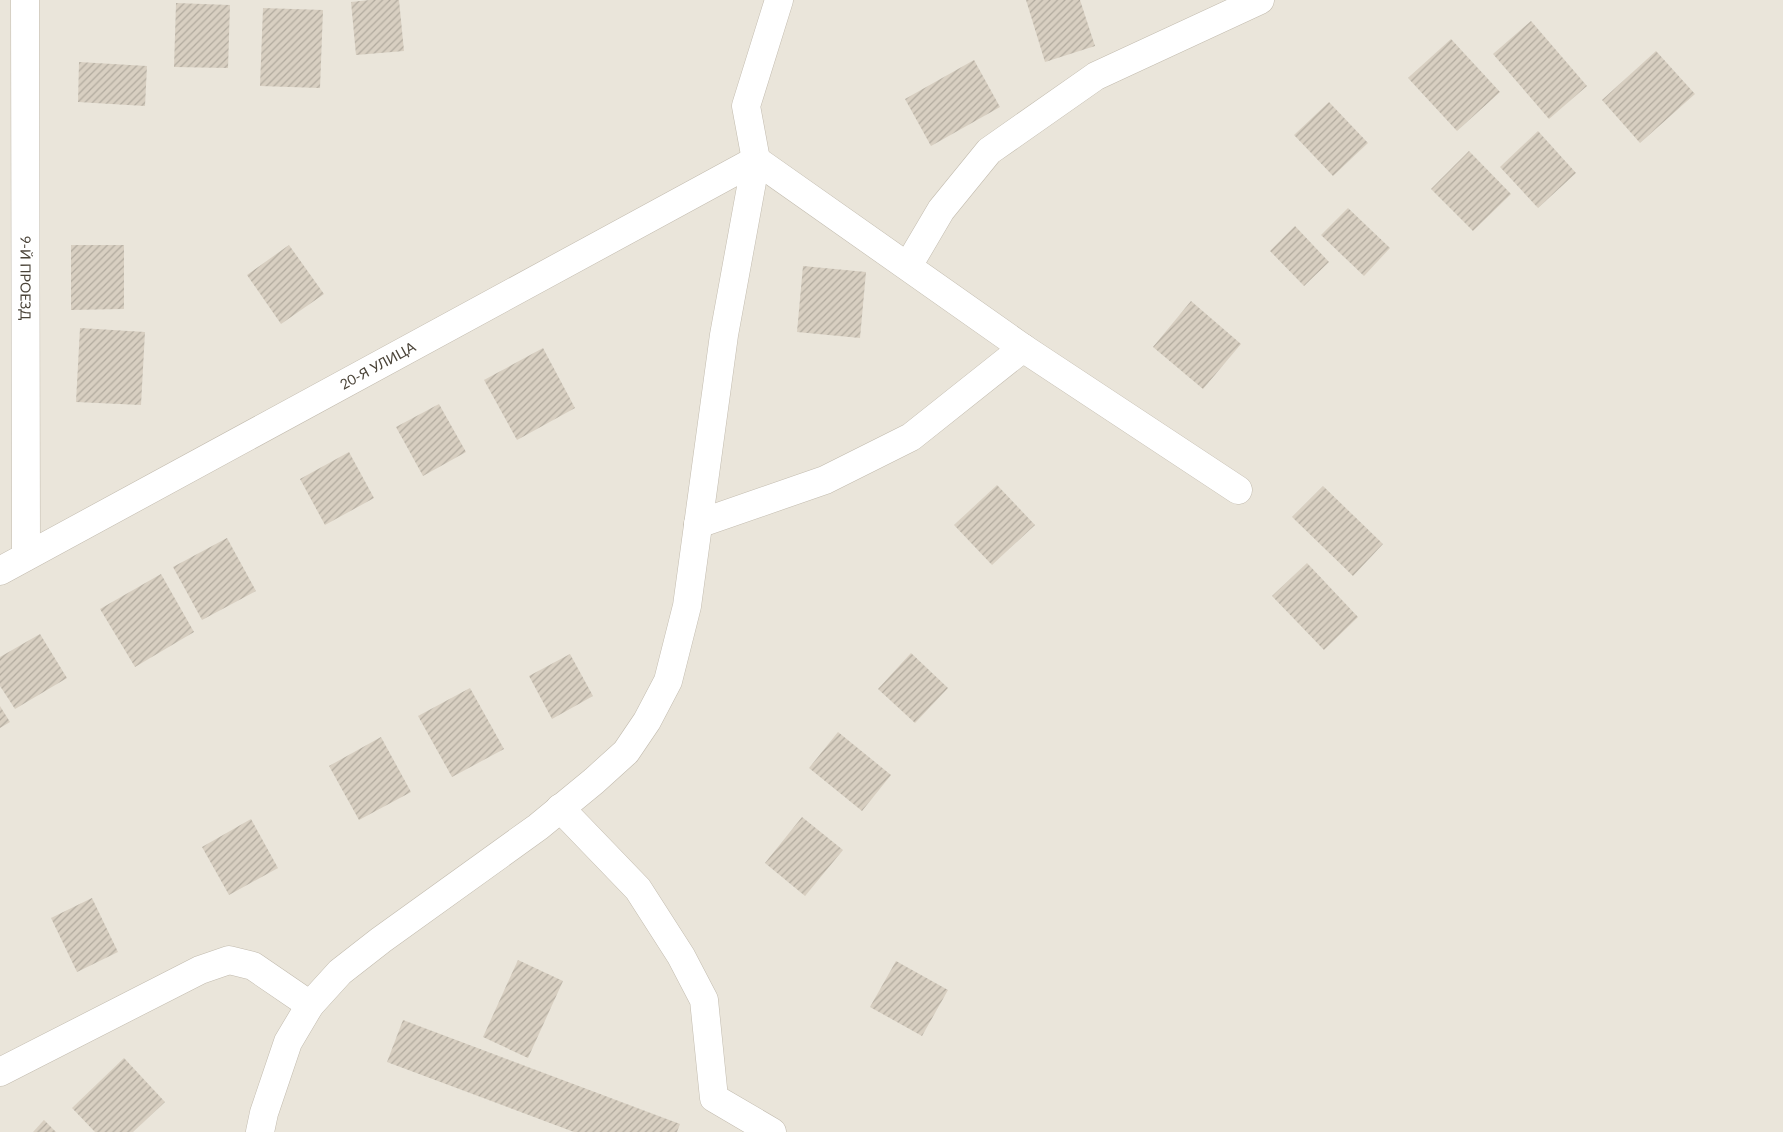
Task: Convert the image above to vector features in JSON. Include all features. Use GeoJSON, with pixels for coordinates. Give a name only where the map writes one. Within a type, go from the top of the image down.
{"type":"FeatureCollection","features":[{"type":"Feature","properties":{"kind":"street","name":"9-Й ПРОЕЗД"},"geometry":{"type":"LineString","coordinates":[[26,0],[26,556]]}},
{"type":"Feature","properties":{"kind":"street"},"geometry":{"type":"LineString","coordinates":[[260,1132],[264,1113],[288,1042],[310,1005],[340,972],[380,940],[470,876],[594,781],[626,752],[647,721],[668,681],[687,606],[724,334],[756,160],[746,106],[779,0]]}},
{"type":"Feature","properties":{"kind":"street"},"geometry":{"type":"LineString","coordinates":[[908,266],[942,210],[989,151],[1096,76],[1260,0]]}},
{"type":"Feature","properties":{"kind":"street","name":"20-Я УЛИЦА"},"geometry":{"type":"LineString","coordinates":[[0,571],[756,160]]}},
{"type":"Feature","properties":{"kind":"street"},"geometry":{"type":"LineString","coordinates":[[756,160],[1023,348],[1238,490]]}},
{"type":"Feature","properties":{"kind":"street"},"geometry":{"type":"LineString","coordinates":[[698,524],[825,480],[911,437],[1023,348]]}},
{"type":"Feature","properties":{"kind":"street"},"geometry":{"type":"LineString","coordinates":[[560,808],[638,889],[680,956],[704,1000],[714,1098],[772,1132]]}},
{"type":"Feature","properties":{"kind":"street"},"geometry":{"type":"LineString","coordinates":[[0,1072],[200,970],[229,960],[253,966],[310,1005]]}},
{"type":"Feature","properties":{"kind":"shaded area"},"geometry":{"type":"Polygon","coordinates":[[[0,0],[1783,0],[1783,1132],[0,1132],[0,0]]]}},
{"type":"Feature","properties":{"kind":"building"},"geometry":{"type":"Polygon","coordinates":[[[399,0],[404,51],[356,55],[351,2],[399,0]]]}},
{"type":"Feature","properties":{"kind":"building"},"geometry":{"type":"Polygon","coordinates":[[[1026,0],[1080,0],[1095,46],[1045,62],[1026,0]]]}},
{"type":"Feature","properties":{"kind":"building"},"geometry":{"type":"Polygon","coordinates":[[[176,3],[230,5],[228,68],[174,67],[176,3]]]}},
{"type":"Feature","properties":{"kind":"building"},"geometry":{"type":"Polygon","coordinates":[[[263,8],[323,10],[320,88],[260,86],[263,8]]]}},
{"type":"Feature","properties":{"kind":"building"},"geometry":{"type":"Polygon","coordinates":[[[1531,21],[1587,86],[1549,119],[1493,54],[1531,21]]]}},
{"type":"Feature","properties":{"kind":"building"},"geometry":{"type":"Polygon","coordinates":[[[1451,39],[1500,92],[1457,131],[1408,78],[1451,39]]]}},
{"type":"Feature","properties":{"kind":"building"},"geometry":{"type":"Polygon","coordinates":[[[1656,51],[1695,94],[1640,143],[1602,100],[1656,51]]]}},
{"type":"Feature","properties":{"kind":"building"},"geometry":{"type":"Polygon","coordinates":[[[974,60],[1000,107],[931,146],[905,99],[974,60]]]}},
{"type":"Feature","properties":{"kind":"building"},"geometry":{"type":"Polygon","coordinates":[[[79,62],[147,66],[145,106],[78,102],[79,62]]]}},
{"type":"Feature","properties":{"kind":"building"},"geometry":{"type":"Polygon","coordinates":[[[1329,102],[1368,143],[1333,176],[1294,135],[1329,102]]]}},
{"type":"Feature","properties":{"kind":"building"},"geometry":{"type":"Polygon","coordinates":[[[1538,131],[1576,173],[1538,208],[1500,167],[1538,131]]]}},
{"type":"Feature","properties":{"kind":"building"},"geometry":{"type":"Polygon","coordinates":[[[1469,151],[1511,194],[1473,231],[1431,189],[1469,151]]]}},
{"type":"Feature","properties":{"kind":"building"},"geometry":{"type":"Polygon","coordinates":[[[1348,208],[1390,248],[1364,276],[1321,235],[1348,208]]]}},
{"type":"Feature","properties":{"kind":"building"},"geometry":{"type":"Polygon","coordinates":[[[1295,226],[1329,262],[1304,286],[1270,251],[1295,226]]]}},
{"type":"Feature","properties":{"kind":"building"},"geometry":{"type":"Polygon","coordinates":[[[71,245],[124,245],[124,309],[71,310],[71,245]]]}},
{"type":"Feature","properties":{"kind":"building"},"geometry":{"type":"Polygon","coordinates":[[[289,245],[324,294],[281,324],[247,275],[289,245]]]}},
{"type":"Feature","properties":{"kind":"building"},"geometry":{"type":"Polygon","coordinates":[[[803,266],[866,272],[860,338],[797,332],[803,266]]]}},
{"type":"Feature","properties":{"kind":"building"},"geometry":{"type":"Polygon","coordinates":[[[1191,301],[1241,344],[1203,389],[1153,347],[1191,301]]]}},
{"type":"Feature","properties":{"kind":"building"},"geometry":{"type":"Polygon","coordinates":[[[80,328],[145,332],[141,405],[76,402],[80,328]]]}},
{"type":"Feature","properties":{"kind":"building"},"geometry":{"type":"Polygon","coordinates":[[[543,348],[575,408],[517,440],[484,380],[543,348]]]}},
{"type":"Feature","properties":{"kind":"building"},"geometry":{"type":"Polygon","coordinates":[[[439,404],[466,452],[423,476],[396,427],[439,404]]]}},
{"type":"Feature","properties":{"kind":"building"},"geometry":{"type":"Polygon","coordinates":[[[349,452],[374,498],[325,525],[300,479],[349,452]]]}},
{"type":"Feature","properties":{"kind":"building"},"geometry":{"type":"Polygon","coordinates":[[[997,485],[1035,525],[992,565],[954,525],[997,485]]]}},
{"type":"Feature","properties":{"kind":"building"},"geometry":{"type":"Polygon","coordinates":[[[1323,486],[1383,544],[1353,576],[1292,517],[1323,486]]]}},
{"type":"Feature","properties":{"kind":"building"},"geometry":{"type":"Polygon","coordinates":[[[227,538],[256,591],[202,620],[173,567],[227,538]]]}},
{"type":"Feature","properties":{"kind":"building"},"geometry":{"type":"Polygon","coordinates":[[[1307,563],[1358,617],[1324,650],[1272,596],[1307,563]]]}},
{"type":"Feature","properties":{"kind":"building"},"geometry":{"type":"Polygon","coordinates":[[[161,574],[194,632],[135,667],[100,609],[161,574]]]}},
{"type":"Feature","properties":{"kind":"building"},"geometry":{"type":"Polygon","coordinates":[[[40,634],[67,678],[15,709],[0,686],[0,657],[40,634]]]}},
{"type":"Feature","properties":{"kind":"building"},"geometry":{"type":"Polygon","coordinates":[[[911,653],[948,688],[915,723],[878,689],[911,653]]]}},
{"type":"Feature","properties":{"kind":"building"},"geometry":{"type":"Polygon","coordinates":[[[570,654],[593,696],[552,719],[529,676],[570,654]]]}},
{"type":"Feature","properties":{"kind":"building"},"geometry":{"type":"Polygon","coordinates":[[[470,688],[504,749],[452,777],[418,716],[470,688]]]}},
{"type":"Feature","properties":{"kind":"building"},"geometry":{"type":"Polygon","coordinates":[[[0,706],[10,722],[0,728],[0,706]]]}},
{"type":"Feature","properties":{"kind":"building"},"geometry":{"type":"Polygon","coordinates":[[[838,732],[891,775],[862,811],[809,768],[838,732]]]}},
{"type":"Feature","properties":{"kind":"building"},"geometry":{"type":"Polygon","coordinates":[[[381,737],[411,792],[359,820],[329,766],[381,737]]]}},
{"type":"Feature","properties":{"kind":"building"},"geometry":{"type":"Polygon","coordinates":[[[802,817],[843,850],[805,896],[765,863],[802,817]]]}},
{"type":"Feature","properties":{"kind":"building"},"geometry":{"type":"Polygon","coordinates":[[[251,819],[278,868],[229,895],[202,847],[251,819]]]}},
{"type":"Feature","properties":{"kind":"building"},"geometry":{"type":"Polygon","coordinates":[[[92,898],[118,952],[77,972],[51,918],[92,898]]]}},
{"type":"Feature","properties":{"kind":"building"},"geometry":{"type":"Polygon","coordinates":[[[518,960],[563,981],[528,1058],[483,1037],[518,960]]]}},
{"type":"Feature","properties":{"kind":"building"},"geometry":{"type":"Polygon","coordinates":[[[896,961],[948,990],[922,1036],[870,1007],[896,961]]]}},
{"type":"Feature","properties":{"kind":"building"},"geometry":{"type":"Polygon","coordinates":[[[403,1020],[680,1124],[677,1132],[574,1132],[387,1062],[403,1020]]]}},
{"type":"Feature","properties":{"kind":"building"},"geometry":{"type":"Polygon","coordinates":[[[124,1058],[165,1102],[133,1132],[95,1132],[72,1108],[124,1058]]]}},
{"type":"Feature","properties":{"kind":"building"},"geometry":{"type":"Polygon","coordinates":[[[44,1120],[56,1132],[33,1132],[44,1120]]]}}]}
